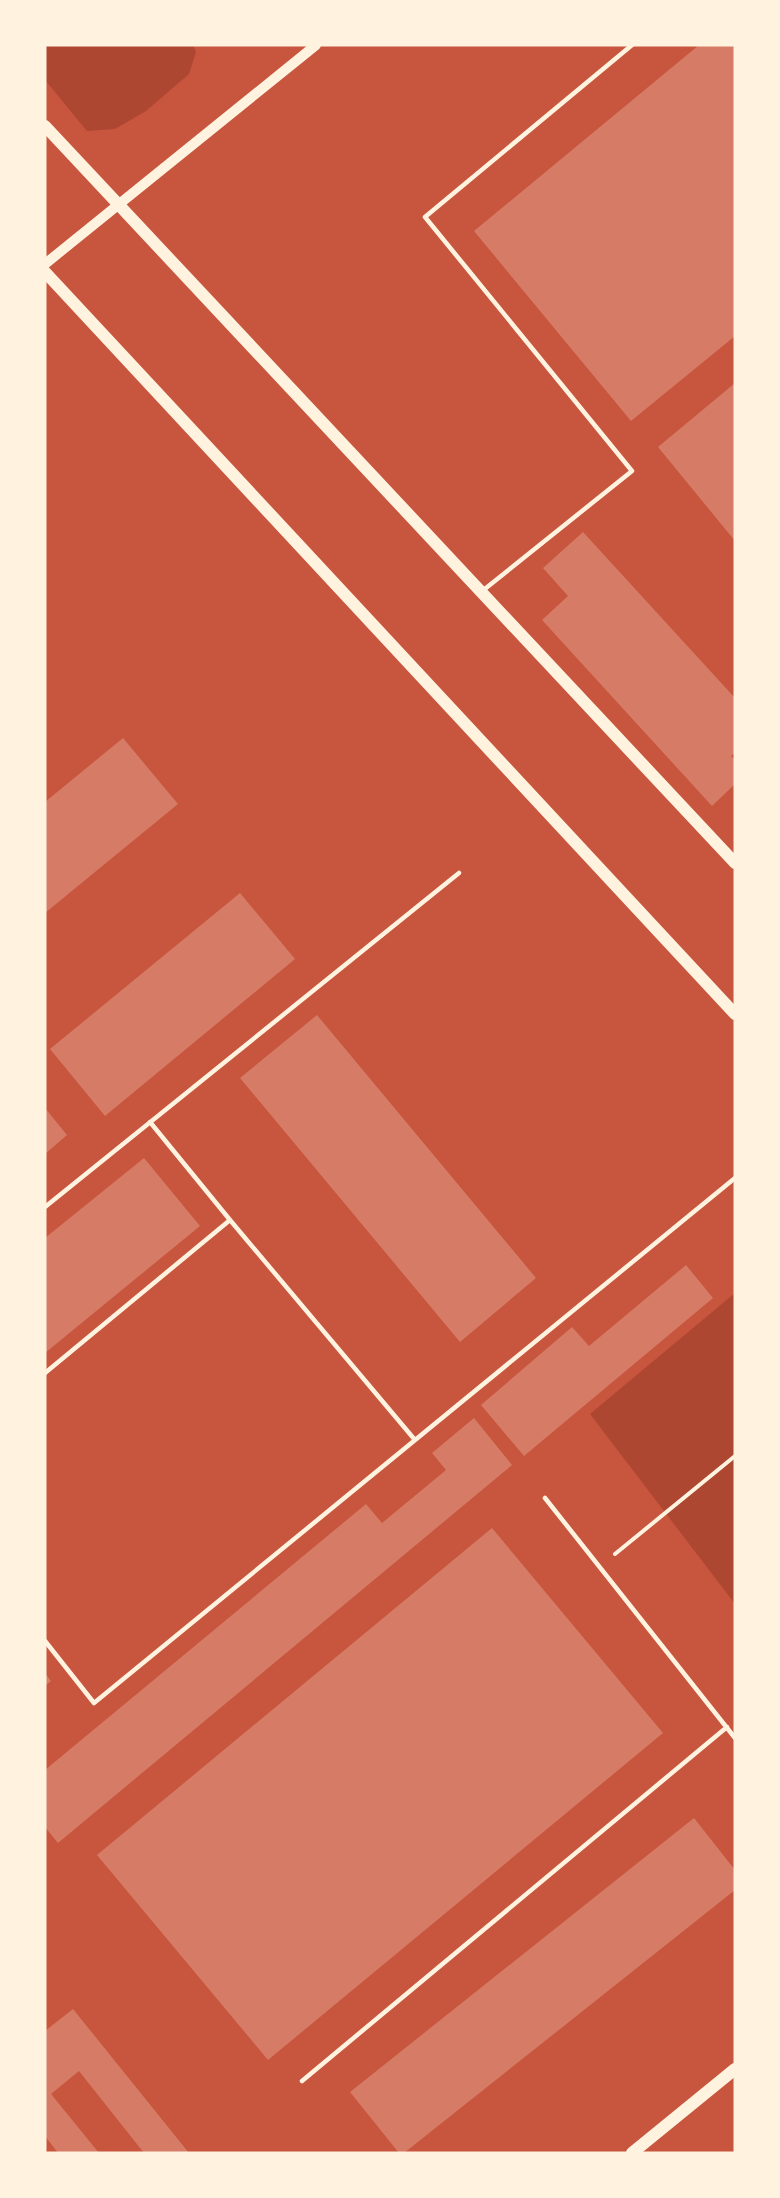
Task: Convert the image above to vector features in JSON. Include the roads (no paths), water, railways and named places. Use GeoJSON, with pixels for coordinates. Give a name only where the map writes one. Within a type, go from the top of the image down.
{"type":"FeatureCollection","features":[{"type":"Feature","properties":{"kind":"main road"},"geometry":{"type":"LineString","coordinates":[[45,126],[735,863]]}},
{"type":"Feature","properties":{"kind":"main road"},"geometry":{"type":"LineString","coordinates":[[45,272],[735,1014]]}},
{"type":"Feature","properties":{"kind":"main road"},"geometry":{"type":"LineString","coordinates":[[632,2153],[735,2069]]}},
{"type":"Feature","properties":{"kind":"street"},"geometry":{"type":"LineString","coordinates":[[45,264],[316,45]]}},
{"type":"Feature","properties":{"kind":"lane"},"geometry":{"type":"LineString","coordinates":[[482,592],[632,471],[425,217],[632,45]]}},
{"type":"Feature","properties":{"kind":"lane"},"geometry":{"type":"LineString","coordinates":[[45,1207],[459,873]]}},
{"type":"Feature","properties":{"kind":"lane"},"geometry":{"type":"LineString","coordinates":[[150,1122],[415,1440]]}},
{"type":"Feature","properties":{"kind":"lane"},"geometry":{"type":"LineString","coordinates":[[45,1641],[94,1703],[735,1178]]}},
{"type":"Feature","properties":{"kind":"lane"},"geometry":{"type":"LineString","coordinates":[[45,1373],[230,1220]]}},
{"type":"Feature","properties":{"kind":"lane"},"geometry":{"type":"LineString","coordinates":[[545,1498],[735,1738]]}},
{"type":"Feature","properties":{"kind":"lane"},"geometry":{"type":"LineString","coordinates":[[302,2081],[727,1727]]}}]}
